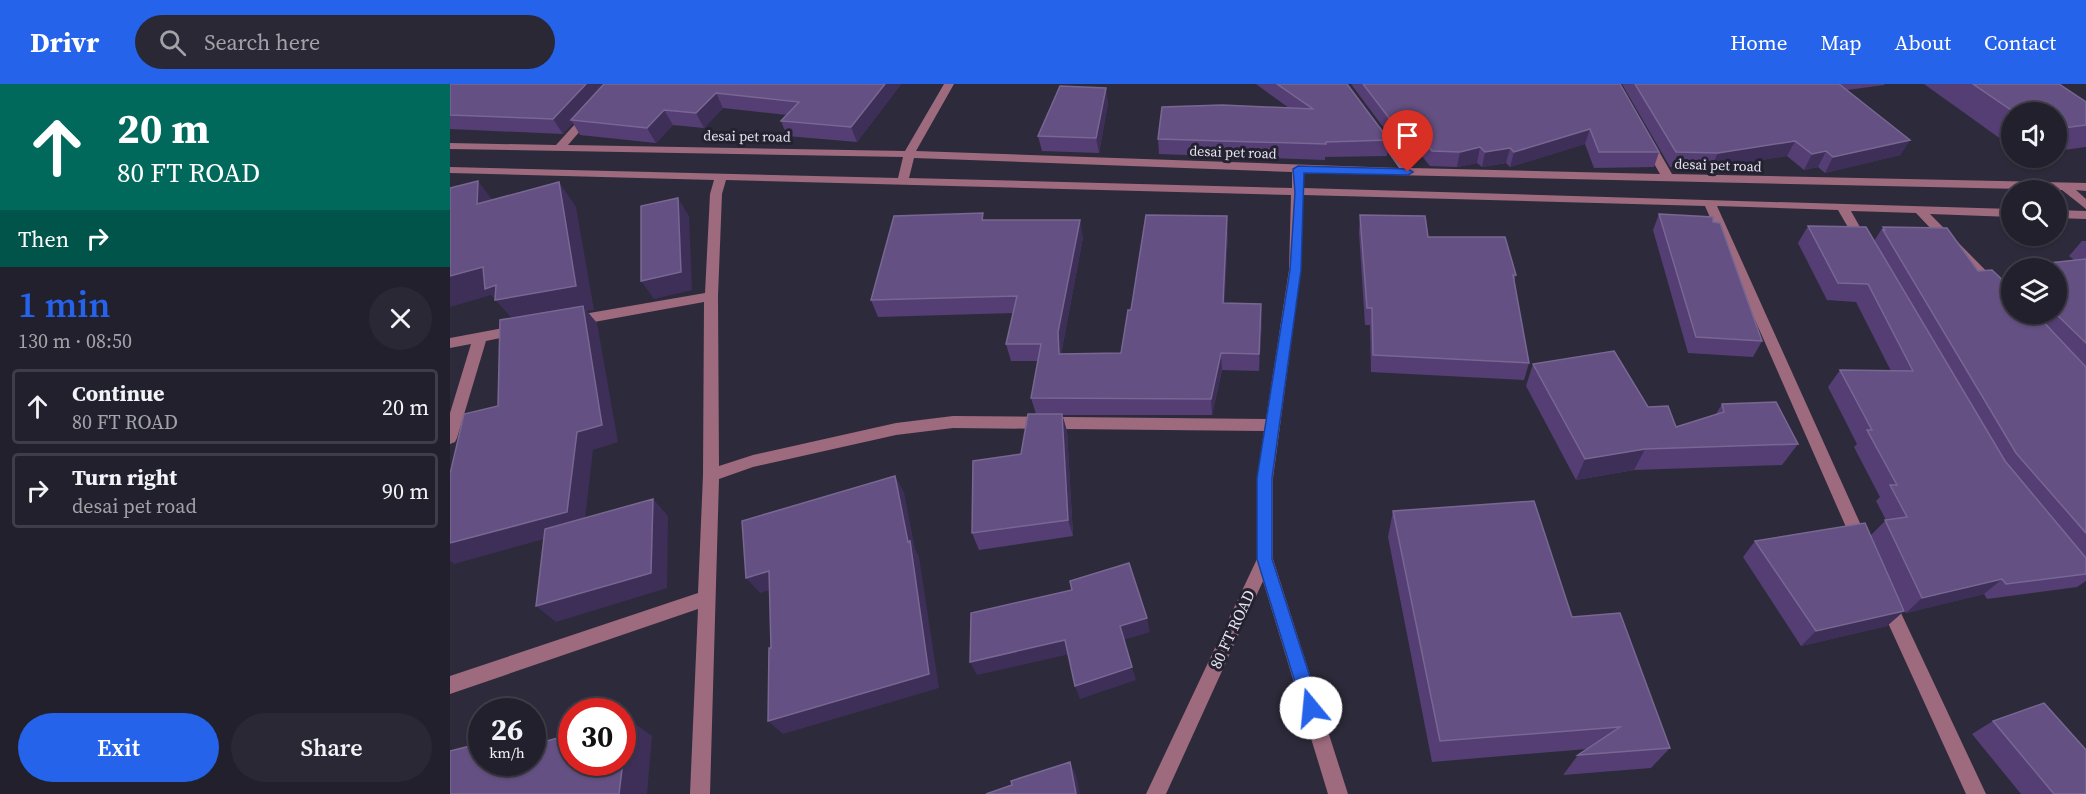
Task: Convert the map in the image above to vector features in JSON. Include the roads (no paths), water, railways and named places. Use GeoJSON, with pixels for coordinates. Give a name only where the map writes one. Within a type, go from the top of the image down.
{"type":"FeatureCollection","features":[{"type":"Feature","properties":{"kind":"street"},"geometry":{"type":"LineString","coordinates":[[903,180],[909,154],[949,84]]}},
{"type":"Feature","properties":{"kind":"street"},"geometry":{"type":"LineString","coordinates":[[559,148],[596,108]]}},
{"type":"Feature","properties":{"kind":"street"},"geometry":{"type":"LineString","coordinates":[[1369,119],[1408,172]]}},
{"type":"Feature","properties":{"kind":"street"},"geometry":{"type":"LineString","coordinates":[[1642,131],[1668,178]]}},
{"type":"Feature","properties":{"kind":"street","name":"desai pet road"},"geometry":{"type":"LineString","coordinates":[[450,146],[909,154],[1298,169],[2001,185]]}},
{"type":"Feature","properties":{"kind":"street","name":"80 FT ROAD"},"geometry":{"type":"LineString","coordinates":[[1156,794],[1265,559],[1264,478],[1274,425],[1296,270],[1300,192],[1298,169]]}},
{"type":"Feature","properties":{"kind":"street"},"geometry":{"type":"LineString","coordinates":[[450,170],[903,180],[2001,213]]}},
{"type":"Feature","properties":{"kind":"street"},"geometry":{"type":"LineString","coordinates":[[700,794],[711,475],[711,296],[716,194],[721,176]]}},
{"type":"Feature","properties":{"kind":"street","name":"desai pet road"},"geometry":{"type":"LineString","coordinates":[[2067,186],[2086,187]]}},
{"type":"Feature","properties":{"kind":"street"},"geometry":{"type":"LineString","coordinates":[[2067,189],[2086,205]]}},
{"type":"Feature","properties":{"kind":"street"},"geometry":{"type":"LineString","coordinates":[[1710,204],[1868,558]]}},
{"type":"Feature","properties":{"kind":"street"},"geometry":{"type":"LineString","coordinates":[[1843,208],[1872,259]]}},
{"type":"Feature","properties":{"kind":"street"},"geometry":{"type":"LineString","coordinates":[[1920,210],[2001,295]]}},
{"type":"Feature","properties":{"kind":"street"},"geometry":{"type":"LineString","coordinates":[[2067,214],[2086,215]]}},
{"type":"Feature","properties":{"kind":"street"},"geometry":{"type":"LineString","coordinates":[[561,323],[711,296]]}},
{"type":"Feature","properties":{"kind":"street"},"geometry":{"type":"LineString","coordinates":[[450,343],[538,327]]}},
{"type":"Feature","properties":{"kind":"street"},"geometry":{"type":"LineString","coordinates":[[450,438],[480,337]]}},
{"type":"Feature","properties":{"kind":"street"},"geometry":{"type":"LineString","coordinates":[[711,475],[753,461],[896,429],[953,422],[1274,425]]}},
{"type":"Feature","properties":{"kind":"street"},"geometry":{"type":"LineString","coordinates":[[1265,559],[1338,794]]}},
{"type":"Feature","properties":{"kind":"street"},"geometry":{"type":"LineString","coordinates":[[1882,590],[1976,794]]}},
{"type":"Feature","properties":{"kind":"street"},"geometry":{"type":"LineString","coordinates":[[450,685],[707,598]]}}]}
